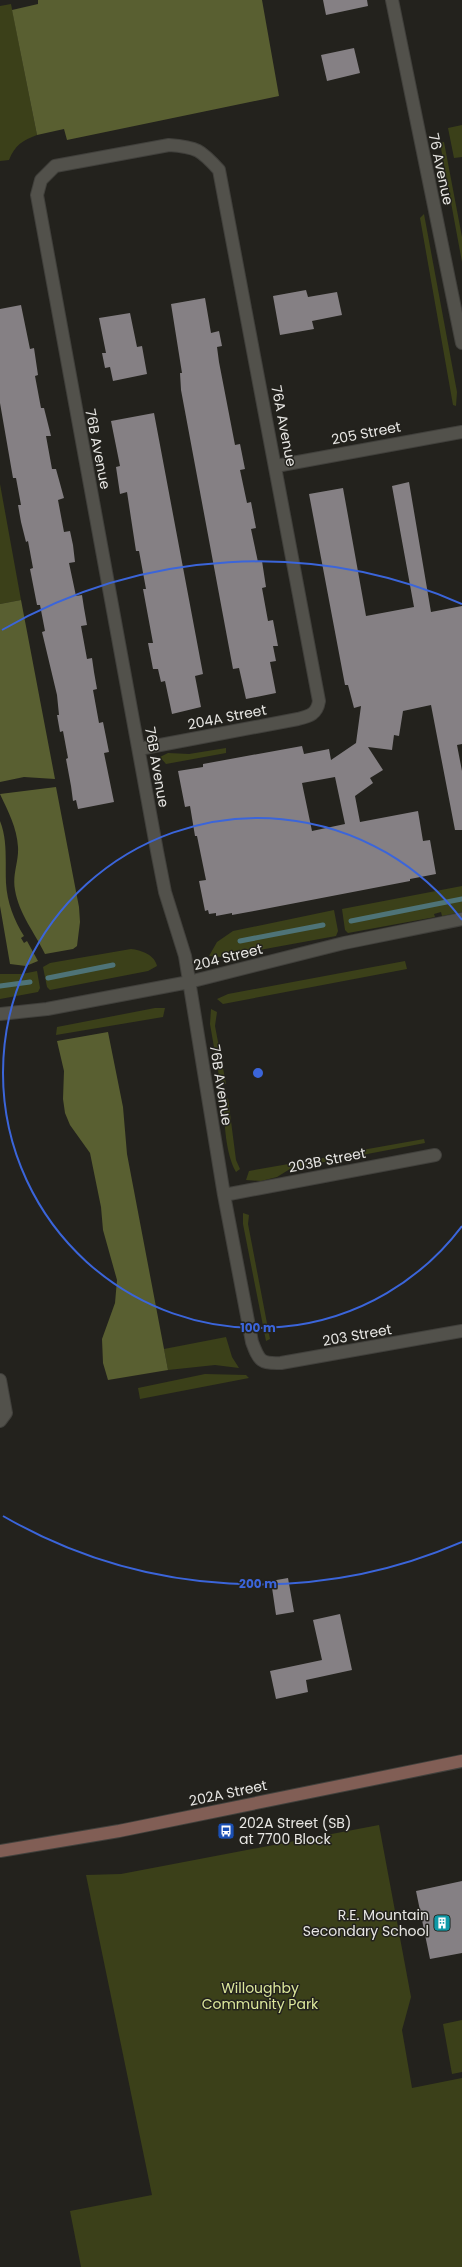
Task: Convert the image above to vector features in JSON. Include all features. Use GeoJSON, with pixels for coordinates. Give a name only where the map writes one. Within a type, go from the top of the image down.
{"type":"FeatureCollection","features":[{"type":"Feature","properties":{"kind":"main road","name":"202A Street"},"geometry":{"type":"LineString","coordinates":[[0,1851],[120,1831],[462,1761]]}},
{"type":"Feature","properties":{"kind":"street","name":"76 Avenue"},"geometry":{"type":"LineString","coordinates":[[392,0],[462,343]]}},
{"type":"Feature","properties":{"kind":"street","name":"76A Avenue"},"geometry":{"type":"LineString","coordinates":[[41,180],[55,166],[169,145],[188,147],[204,153],[219,170],[316,679],[319,701],[318,710]]}},
{"type":"Feature","properties":{"kind":"street","name":"76B Avenue"},"geometry":{"type":"LineString","coordinates":[[41,180],[37,195],[40,213],[165,892],[184,948],[224,1195],[252,1342],[258,1358]]}},
{"type":"Feature","properties":{"kind":"street","name":"205 Street"},"geometry":{"type":"LineString","coordinates":[[276,466],[462,432]]}},
{"type":"Feature","properties":{"kind":"street","name":"204A Street"},"geometry":{"type":"LineString","coordinates":[[139,749],[298,719],[313,715],[318,710]]}},
{"type":"Feature","properties":{"kind":"street","name":"204 Street"},"geometry":{"type":"LineString","coordinates":[[0,1014],[47,1009],[189,982],[344,943],[462,919]]}},
{"type":"Feature","properties":{"kind":"street","name":"203B Street"},"geometry":{"type":"LineString","coordinates":[[224,1195],[435,1155]]}},
{"type":"Feature","properties":{"kind":"street","name":"203 Street"},"geometry":{"type":"LineString","coordinates":[[258,1358],[269,1364],[282,1363],[462,1331]]}},
{"type":"Feature","properties":{"kind":"street"},"geometry":{"type":"LineString","coordinates":[[0,1380],[3,1417]]}},
{"type":"Feature","properties":{"kind":"green space"},"geometry":{"type":"Polygon","coordinates":[[[38,0],[262,0],[279,96],[67,140],[64,129],[37,135],[12,10],[38,4],[38,0]]]}},
{"type":"Feature","properties":{"kind":"green space"},"geometry":{"type":"Polygon","coordinates":[[[11,4],[37,135],[20,144],[14,150],[9,160],[0,161],[0,6],[11,4]]]}},
{"type":"Feature","properties":{"kind":"green space"},"geometry":{"type":"Polygon","coordinates":[[[462,125],[462,157],[454,158],[448,128],[462,125]]]}},
{"type":"Feature","properties":{"kind":"green space"},"geometry":{"type":"Polygon","coordinates":[[[444,142],[462,237],[462,262],[440,143],[444,142]]]}},
{"type":"Feature","properties":{"kind":"green space"},"geometry":{"type":"Polygon","coordinates":[[[424,214],[457,392],[456,406],[453,405],[420,218],[424,214]]]}},
{"type":"Feature","properties":{"kind":"green space"},"geometry":{"type":"Polygon","coordinates":[[[0,484],[21,600],[0,604],[0,484]]]}},
{"type":"Feature","properties":{"kind":"green space"},"geometry":{"type":"Polygon","coordinates":[[[21,600],[55,779],[24,777],[0,782],[0,604],[21,600]]]}},
{"type":"Feature","properties":{"kind":"green space"},"geometry":{"type":"Polygon","coordinates":[[[226,748],[226,753],[166,764],[160,757],[168,753],[189,754],[226,748]]]}},
{"type":"Feature","properties":{"kind":"green space"},"geometry":{"type":"Polygon","coordinates":[[[56,787],[79,907],[80,922],[77,946],[73,949],[45,954],[17,899],[14,884],[18,852],[16,833],[12,820],[0,794],[56,787]]]}},
{"type":"Feature","properties":{"kind":"green space"},"geometry":{"type":"Polygon","coordinates":[[[0,821],[3,829],[6,852],[6,883],[9,904],[17,924],[24,936],[21,938],[24,943],[27,941],[38,961],[26,966],[10,964],[0,906],[0,821]]]}},
{"type":"Feature","properties":{"kind":"green space"},"geometry":{"type":"Polygon","coordinates":[[[462,886],[462,912],[442,916],[441,912],[434,914],[435,917],[348,933],[345,930],[342,909],[462,886]]]}},
{"type":"Feature","properties":{"kind":"green space"},"geometry":{"type":"Polygon","coordinates":[[[334,910],[338,931],[336,936],[221,957],[209,956],[217,942],[233,931],[334,910]]]}},
{"type":"Feature","properties":{"kind":"green space"},"geometry":{"type":"Polygon","coordinates":[[[131,949],[151,956],[156,962],[157,966],[148,971],[50,990],[47,987],[43,967],[50,963],[131,949]]]}},
{"type":"Feature","properties":{"kind":"green space"},"geometry":{"type":"Polygon","coordinates":[[[405,961],[407,969],[223,1004],[217,999],[228,994],[405,961]]]}},
{"type":"Feature","properties":{"kind":"green space"},"geometry":{"type":"Polygon","coordinates":[[[37,971],[40,988],[38,992],[0,999],[0,974],[22,974],[37,971]]]}},
{"type":"Feature","properties":{"kind":"green space"},"geometry":{"type":"Polygon","coordinates":[[[155,1008],[165,1008],[163,1017],[56,1035],[57,1027],[155,1008]]]}},
{"type":"Feature","properties":{"kind":"green space"},"geometry":{"type":"Polygon","coordinates":[[[211,1009],[217,1012],[215,1026],[226,1084],[220,1082],[210,1024],[211,1009]]]}},
{"type":"Feature","properties":{"kind":"green space"},"geometry":{"type":"Polygon","coordinates":[[[108,1032],[123,1107],[127,1154],[168,1370],[108,1380],[103,1363],[102,1339],[115,1303],[117,1280],[103,1230],[101,1207],[90,1153],[70,1125],[65,1113],[63,1099],[64,1071],[57,1041],[108,1032]]]}},
{"type":"Feature","properties":{"kind":"green space"},"geometry":{"type":"Polygon","coordinates":[[[228,1098],[236,1160],[240,1169],[236,1172],[230,1156],[225,1128],[223,1101],[228,1098]]]}},
{"type":"Feature","properties":{"kind":"green space"},"geometry":{"type":"Polygon","coordinates":[[[424,1139],[425,1143],[341,1159],[351,1152],[424,1139]]]}},
{"type":"Feature","properties":{"kind":"green space"},"geometry":{"type":"Polygon","coordinates":[[[323,1158],[334,1160],[290,1169],[277,1177],[261,1181],[246,1180],[249,1171],[323,1158]]]}},
{"type":"Feature","properties":{"kind":"green space"},"geometry":{"type":"Polygon","coordinates":[[[243,1213],[249,1215],[248,1224],[270,1339],[266,1341],[243,1224],[243,1213]]]}},
{"type":"Feature","properties":{"kind":"green space"},"geometry":{"type":"Polygon","coordinates":[[[226,1337],[232,1357],[239,1368],[215,1365],[168,1370],[164,1349],[226,1337]]]}},
{"type":"Feature","properties":{"kind":"green space"},"geometry":{"type":"Polygon","coordinates":[[[205,1374],[246,1375],[249,1378],[140,1399],[138,1388],[205,1374]]]}},
{"type":"Feature","properties":{"kind":"green space","name":"Willoughby Community Park"},"geometry":{"type":"Polygon","coordinates":[[[379,1825],[411,1997],[402,2030],[412,2088],[462,2078],[462,2267],[81,2267],[70,2211],[152,2195],[86,1875],[121,1874],[379,1825]]]}},
{"type":"Feature","properties":{"kind":"green space"},"geometry":{"type":"Polygon","coordinates":[[[462,2020],[462,2072],[452,2074],[443,2024],[462,2020]]]}},
{"type":"Feature","properties":{"kind":"building"},"geometry":{"type":"Polygon","coordinates":[[[323,0],[367,0],[368,6],[326,15],[323,0]]]}},
{"type":"Feature","properties":{"kind":"building"},"geometry":{"type":"Polygon","coordinates":[[[354,48],[360,73],[327,81],[321,55],[354,48]]]}},
{"type":"Feature","properties":{"kind":"building"},"geometry":{"type":"Polygon","coordinates":[[[306,290],[308,297],[337,292],[342,315],[312,321],[314,329],[280,335],[273,296],[306,290]]]}},
{"type":"Feature","properties":{"kind":"building"},"geometry":{"type":"Polygon","coordinates":[[[205,298],[211,333],[219,331],[222,346],[217,347],[219,362],[235,445],[240,444],[245,469],[240,470],[247,503],[251,502],[256,528],[251,529],[258,562],[262,561],[266,587],[262,588],[268,621],[273,620],[278,646],[273,646],[276,661],[270,662],[276,693],[246,699],[239,668],[233,669],[181,390],[180,373],[182,373],[171,304],[205,298]]]}},
{"type":"Feature","properties":{"kind":"building"},"geometry":{"type":"Polygon","coordinates":[[[21,305],[30,349],[34,348],[38,375],[35,376],[41,408],[44,408],[51,436],[46,436],[52,469],[56,469],[64,498],[58,500],[64,532],[70,531],[73,545],[75,562],[69,563],[76,596],[82,595],[87,625],[81,626],[87,659],[92,658],[97,689],[93,690],[99,723],[103,722],[109,752],[104,753],[114,802],[78,809],[76,800],[73,801],[63,731],[60,732],[57,715],[59,715],[57,695],[42,632],[45,631],[40,605],[37,605],[30,569],[33,568],[28,541],[26,542],[21,522],[18,505],[21,505],[16,478],[13,478],[0,403],[0,309],[21,305]]]}},
{"type":"Feature","properties":{"kind":"building"},"geometry":{"type":"Polygon","coordinates":[[[130,313],[137,347],[142,346],[147,374],[113,381],[110,367],[105,368],[102,353],[106,353],[99,318],[130,313]]]}},
{"type":"Feature","properties":{"kind":"building"},"geometry":{"type":"Polygon","coordinates":[[[154,413],[203,674],[195,676],[201,707],[172,714],[165,681],[161,682],[158,669],[153,669],[148,643],[153,643],[143,589],[146,589],[139,551],[136,551],[127,492],[120,494],[116,467],[120,466],[111,421],[154,413]]]}},
{"type":"Feature","properties":{"kind":"building"},"geometry":{"type":"Polygon","coordinates":[[[409,482],[431,612],[462,606],[462,744],[457,745],[462,771],[462,830],[455,830],[431,705],[403,711],[399,736],[394,735],[392,750],[368,747],[383,770],[370,778],[373,783],[355,796],[360,822],[418,811],[423,841],[430,840],[436,874],[410,879],[410,881],[232,915],[232,913],[216,916],[216,913],[209,914],[208,910],[205,911],[199,881],[206,880],[197,836],[195,836],[190,806],[185,807],[178,771],[203,767],[203,764],[302,746],[304,754],[329,749],[331,760],[356,743],[361,706],[354,708],[348,685],[345,685],[309,494],[343,488],[366,616],[414,607],[392,486],[409,482]],[[335,777],[302,783],[312,831],[345,824],[335,777]]]}},
{"type":"Feature","properties":{"kind":"building"},"geometry":{"type":"Polygon","coordinates":[[[288,1578],[294,1612],[276,1615],[271,1581],[288,1578]]]}},
{"type":"Feature","properties":{"kind":"building"},"geometry":{"type":"Polygon","coordinates":[[[340,1614],[352,1670],[306,1680],[308,1692],[276,1699],[270,1671],[322,1660],[313,1620],[340,1614]]]}},
{"type":"Feature","properties":{"kind":"building","name":"R.E. Mountain Secondary School"},"geometry":{"type":"Polygon","coordinates":[[[462,1881],[462,1953],[430,1959],[416,1891],[462,1881]]]}},
{"type":"Feature","properties":{"kind":"waterway"},"geometry":{"type":"LineString","coordinates":[[351,921],[462,899]]}},
{"type":"Feature","properties":{"kind":"waterway"},"geometry":{"type":"LineString","coordinates":[[240,941],[323,925]]}},
{"type":"Feature","properties":{"kind":"waterway"},"geometry":{"type":"LineString","coordinates":[[48,978],[113,965]]}},
{"type":"Feature","properties":{"kind":"waterway"},"geometry":{"type":"LineString","coordinates":[[0,986],[30,982]]}},
{"type":"Feature","properties":{"kind":"place","name":"202A Street (SB) at 7700 Block"},"geometry":{"type":"Point","coordinates":[226,1831]}},
{"type":"Feature","properties":{"kind":"place","name":"R.E. Mountain Secondary School"},"geometry":{"type":"Point","coordinates":[442,1923]}}]}
